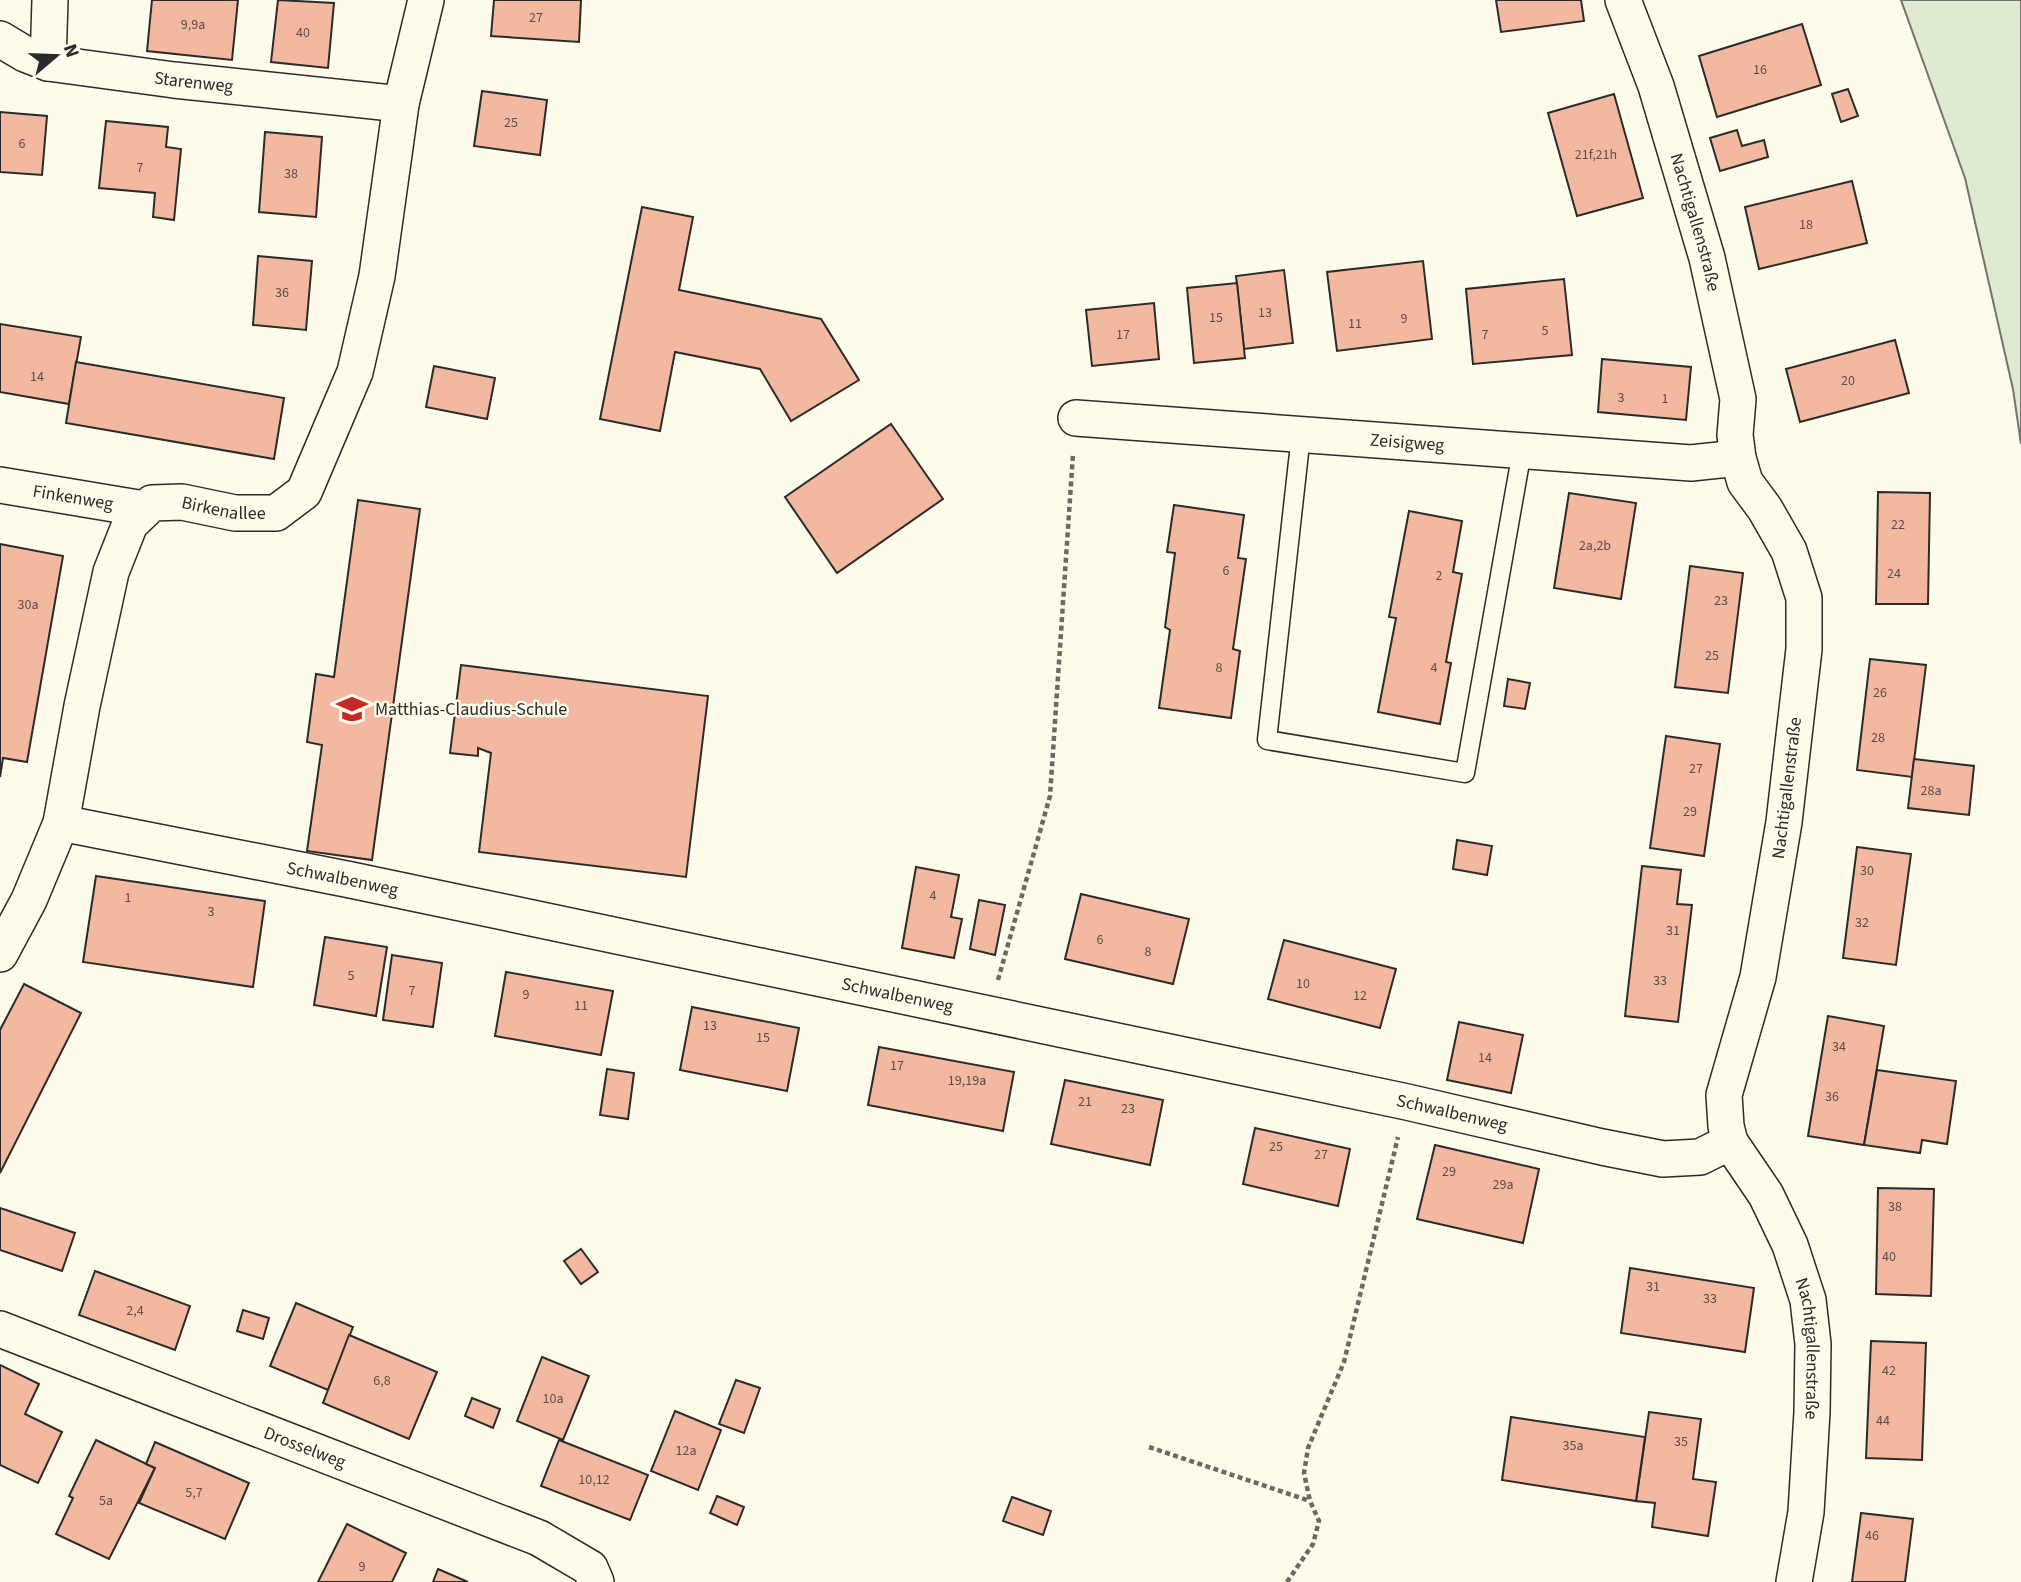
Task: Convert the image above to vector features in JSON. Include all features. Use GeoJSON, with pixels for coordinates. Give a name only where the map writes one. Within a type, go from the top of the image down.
{"type":"FeatureCollection","features":[{"type":"Feature","properties":{"kind":"street"},"geometry":{"type":"LineString","coordinates":[[48,62],[50,0]]}},
{"type":"Feature","properties":{"kind":"street","name":"Birkenallee"},"geometry":{"type":"LineString","coordinates":[[144,509],[152,503],[183,502],[235,513],[276,513],[304,492],[355,372],[377,276],[401,104],[426,0]]}},
{"type":"Feature","properties":{"kind":"street","name":"Nachtigallenstraße"},"geometry":{"type":"LineString","coordinates":[[1623,0],[1656,86],[1707,258],[1738,399],[1735,435],[1745,482],[1790,551],[1804,598],[1804,649],[1784,821],[1758,977],[1724,1095],[1730,1142],[1766,1195],[1790,1245],[1808,1300],[1813,1344],[1812,1412],[1806,1512],[1794,1582]]}},
{"type":"Feature","properties":{"kind":"street","name":"Starenweg"},"geometry":{"type":"LineString","coordinates":[[0,39],[25,54],[48,62],[174,80],[401,104]]}},
{"type":"Feature","properties":{"kind":"street","name":"Zeisigweg"},"geometry":{"type":"LineString","coordinates":[[1076,418],[1691,463],[1738,458]]}},
{"type":"Feature","properties":{"kind":"street","name":"Finkenweg"},"geometry":{"type":"LineString","coordinates":[[0,485],[144,509]]}},
{"type":"Feature","properties":{"kind":"street"},"geometry":{"type":"LineString","coordinates":[[0,954],[29,900],[61,823],[82,706],[111,572],[130,524],[144,509]]}},
{"type":"Feature","properties":{"kind":"street","name":"Schwalbenweg"},"geometry":{"type":"LineString","coordinates":[[61,823],[351,880],[1407,1102],[1663,1159],[1700,1157],[1730,1142]]}},
{"type":"Feature","properties":{"kind":"street","name":"Drosselweg"},"geometry":{"type":"LineString","coordinates":[[0,1329],[539,1538],[590,1568],[596,1582]]}},
{"type":"Feature","properties":{"kind":"lane"},"geometry":{"type":"LineString","coordinates":[[1301,435],[1267,740],[1465,773],[1522,451]]}},
{"type":"Feature","properties":{"kind":"path"},"geometry":{"type":"LineString","coordinates":[[988,1015],[1050,796],[1076,418]]}},
{"type":"Feature","properties":{"kind":"path"},"geometry":{"type":"LineString","coordinates":[[1287,1582],[1313,1544],[1319,1521],[1310,1501],[1304,1473],[1308,1448],[1344,1362],[1407,1102]]}},
{"type":"Feature","properties":{"kind":"path"},"geometry":{"type":"LineString","coordinates":[[1149,1447],[1310,1501]]}},
{"type":"Feature","properties":{"kind":"green space"},"geometry":{"type":"Polygon","coordinates":[[[1901,0],[2021,0],[2021,444],[2013,389],[1965,178],[1901,0]]]}},
{"type":"Feature","properties":{"kind":"building"},"geometry":{"type":"Polygon","coordinates":[[[152,0],[238,0],[232,60],[147,51],[152,0]]]}},
{"type":"Feature","properties":{"kind":"building"},"geometry":{"type":"Polygon","coordinates":[[[278,0],[334,3],[328,68],[271,62],[278,0]]]}},
{"type":"Feature","properties":{"kind":"building"},"geometry":{"type":"Polygon","coordinates":[[[494,0],[581,0],[579,42],[491,36],[494,0]]]}},
{"type":"Feature","properties":{"kind":"building"},"geometry":{"type":"Polygon","coordinates":[[[1496,0],[1581,0],[1584,21],[1501,32],[1496,0]]]}},
{"type":"Feature","properties":{"kind":"building"},"geometry":{"type":"Polygon","coordinates":[[[1802,24],[1821,85],[1717,117],[1699,56],[1802,24]]]}},
{"type":"Feature","properties":{"kind":"building"},"geometry":{"type":"Polygon","coordinates":[[[1848,89],[1858,116],[1841,122],[1832,94],[1848,89]]]}},
{"type":"Feature","properties":{"kind":"building"},"geometry":{"type":"Polygon","coordinates":[[[482,91],[547,100],[540,155],[474,146],[482,91]]]}},
{"type":"Feature","properties":{"kind":"building"},"geometry":{"type":"Polygon","coordinates":[[[1614,94],[1643,198],[1577,216],[1548,113],[1614,94]]]}},
{"type":"Feature","properties":{"kind":"building"},"geometry":{"type":"Polygon","coordinates":[[[0,112],[47,116],[42,175],[0,172],[0,112]]]}},
{"type":"Feature","properties":{"kind":"building"},"geometry":{"type":"Polygon","coordinates":[[[106,121],[168,127],[166,147],[181,149],[174,220],[153,217],[155,193],[99,188],[106,121]]]}},
{"type":"Feature","properties":{"kind":"building"},"geometry":{"type":"Polygon","coordinates":[[[1737,130],[1742,146],[1764,140],[1768,157],[1720,171],[1710,138],[1737,130]]]}},
{"type":"Feature","properties":{"kind":"building"},"geometry":{"type":"Polygon","coordinates":[[[265,132],[322,137],[316,217],[259,212],[265,132]]]}},
{"type":"Feature","properties":{"kind":"building"},"geometry":{"type":"Polygon","coordinates":[[[1852,181],[1867,243],[1759,269],[1745,207],[1852,181]]]}},
{"type":"Feature","properties":{"kind":"building"},"geometry":{"type":"Polygon","coordinates":[[[642,207],[693,217],[679,290],[821,319],[859,380],[791,421],[760,369],[675,352],[660,431],[600,419],[642,207]]]}},
{"type":"Feature","properties":{"kind":"building"},"geometry":{"type":"Polygon","coordinates":[[[258,256],[312,261],[306,330],[253,325],[258,256]]]}},
{"type":"Feature","properties":{"kind":"building"},"geometry":{"type":"Polygon","coordinates":[[[1423,261],[1432,339],[1337,351],[1327,272],[1423,261]]]}},
{"type":"Feature","properties":{"kind":"building"},"geometry":{"type":"Polygon","coordinates":[[[1284,270],[1293,343],[1244,349],[1236,276],[1284,270]]]}},
{"type":"Feature","properties":{"kind":"building"},"geometry":{"type":"Polygon","coordinates":[[[1564,279],[1572,355],[1473,364],[1466,289],[1564,279]]]}},
{"type":"Feature","properties":{"kind":"building"},"geometry":{"type":"Polygon","coordinates":[[[1237,283],[1245,358],[1194,363],[1187,288],[1237,283]]]}},
{"type":"Feature","properties":{"kind":"building"},"geometry":{"type":"Polygon","coordinates":[[[1154,303],[1159,359],[1092,366],[1086,310],[1154,303]]]}},
{"type":"Feature","properties":{"kind":"building"},"geometry":{"type":"Polygon","coordinates":[[[0,324],[81,337],[69,404],[0,392],[0,324]]]}},
{"type":"Feature","properties":{"kind":"building"},"geometry":{"type":"Polygon","coordinates":[[[1895,340],[1909,393],[1800,422],[1786,369],[1895,340]]]}},
{"type":"Feature","properties":{"kind":"building"},"geometry":{"type":"Polygon","coordinates":[[[1602,359],[1691,367],[1686,420],[1598,412],[1602,359]]]}},
{"type":"Feature","properties":{"kind":"building"},"geometry":{"type":"Polygon","coordinates":[[[76,362],[284,398],[274,459],[66,423],[76,362]]]}},
{"type":"Feature","properties":{"kind":"building"},"geometry":{"type":"Polygon","coordinates":[[[434,366],[495,378],[487,419],[426,407],[434,366]]]}},
{"type":"Feature","properties":{"kind":"building"},"geometry":{"type":"Polygon","coordinates":[[[891,424],[943,499],[837,573],[785,497],[891,424]]]}},
{"type":"Feature","properties":{"kind":"building"},"geometry":{"type":"Polygon","coordinates":[[[1878,492],[1930,493],[1928,604],[1876,604],[1878,492]]]}},
{"type":"Feature","properties":{"kind":"building"},"geometry":{"type":"Polygon","coordinates":[[[1569,493],[1636,503],[1621,599],[1554,588],[1569,493]]]}},
{"type":"Feature","properties":{"kind":"building","name":"Matthias-Claudius-Schule"},"geometry":{"type":"Polygon","coordinates":[[[358,500],[420,509],[372,860],[307,851],[322,745],[307,742],[316,674],[334,677],[358,500]]]}},
{"type":"Feature","properties":{"kind":"building"},"geometry":{"type":"Polygon","coordinates":[[[1174,505],[1244,515],[1238,558],[1246,559],[1233,649],[1240,651],[1231,718],[1159,708],[1170,630],[1165,627],[1175,553],[1167,552],[1174,505]]]}},
{"type":"Feature","properties":{"kind":"building"},"geometry":{"type":"Polygon","coordinates":[[[1409,511],[1462,521],[1453,572],[1462,574],[1446,662],[1451,663],[1440,724],[1378,712],[1396,618],[1389,617],[1409,511]]]}},
{"type":"Feature","properties":{"kind":"building"},"geometry":{"type":"Polygon","coordinates":[[[0,544],[63,556],[27,762],[3,758],[0,777],[0,544]]]}},
{"type":"Feature","properties":{"kind":"building"},"geometry":{"type":"Polygon","coordinates":[[[1690,566],[1743,573],[1728,693],[1675,687],[1690,566]]]}},
{"type":"Feature","properties":{"kind":"building"},"geometry":{"type":"Polygon","coordinates":[[[1870,659],[1926,665],[1912,777],[1857,770],[1870,659]]]}},
{"type":"Feature","properties":{"kind":"building"},"geometry":{"type":"Polygon","coordinates":[[[461,665],[708,696],[686,877],[479,852],[491,753],[478,748],[478,756],[450,753],[461,665]]]}},
{"type":"Feature","properties":{"kind":"building"},"geometry":{"type":"Polygon","coordinates":[[[1508,679],[1530,683],[1525,709],[1504,706],[1508,679]]]}},
{"type":"Feature","properties":{"kind":"building"},"geometry":{"type":"Polygon","coordinates":[[[1666,736],[1720,744],[1704,856],[1650,848],[1666,736]]]}},
{"type":"Feature","properties":{"kind":"building"},"geometry":{"type":"Polygon","coordinates":[[[1914,759],[1974,766],[1969,815],[1908,808],[1914,759]]]}},
{"type":"Feature","properties":{"kind":"building"},"geometry":{"type":"Polygon","coordinates":[[[1457,840],[1492,846],[1487,875],[1453,869],[1457,840]]]}},
{"type":"Feature","properties":{"kind":"building"},"geometry":{"type":"Polygon","coordinates":[[[1857,847],[1911,854],[1896,965],[1843,958],[1857,847]]]}},
{"type":"Feature","properties":{"kind":"building"},"geometry":{"type":"Polygon","coordinates":[[[1642,866],[1681,870],[1677,904],[1692,905],[1678,1022],[1625,1016],[1642,866]]]}},
{"type":"Feature","properties":{"kind":"building"},"geometry":{"type":"Polygon","coordinates":[[[916,867],[959,875],[951,917],[962,919],[954,958],[902,948],[916,867]]]}},
{"type":"Feature","properties":{"kind":"building"},"geometry":{"type":"Polygon","coordinates":[[[96,876],[265,901],[253,987],[83,962],[96,876]]]}},
{"type":"Feature","properties":{"kind":"building"},"geometry":{"type":"Polygon","coordinates":[[[1081,894],[1189,919],[1173,984],[1065,959],[1081,894]]]}},
{"type":"Feature","properties":{"kind":"building"},"geometry":{"type":"Polygon","coordinates":[[[979,900],[1005,905],[995,955],[970,949],[979,900]]]}},
{"type":"Feature","properties":{"kind":"building"},"geometry":{"type":"Polygon","coordinates":[[[325,937],[387,947],[376,1016],[314,1005],[325,937]]]}},
{"type":"Feature","properties":{"kind":"building"},"geometry":{"type":"Polygon","coordinates":[[[1284,940],[1396,969],[1380,1028],[1268,999],[1284,940]]]}},
{"type":"Feature","properties":{"kind":"building"},"geometry":{"type":"Polygon","coordinates":[[[392,955],[442,963],[433,1027],[383,1020],[392,955]]]}},
{"type":"Feature","properties":{"kind":"building"},"geometry":{"type":"Polygon","coordinates":[[[506,972],[613,991],[601,1055],[495,1036],[506,972]]]}},
{"type":"Feature","properties":{"kind":"building"},"geometry":{"type":"Polygon","coordinates":[[[24,984],[81,1013],[0,1173],[0,1030],[24,984]]]}},
{"type":"Feature","properties":{"kind":"building"},"geometry":{"type":"Polygon","coordinates":[[[692,1007],[799,1028],[787,1091],[680,1070],[692,1007]]]}},
{"type":"Feature","properties":{"kind":"building"},"geometry":{"type":"Polygon","coordinates":[[[1828,1016],[1884,1026],[1864,1145],[1808,1136],[1828,1016]]]}},
{"type":"Feature","properties":{"kind":"building"},"geometry":{"type":"Polygon","coordinates":[[[1459,1022],[1523,1035],[1511,1093],[1447,1080],[1459,1022]]]}},
{"type":"Feature","properties":{"kind":"building"},"geometry":{"type":"Polygon","coordinates":[[[879,1047],[1014,1072],[1003,1131],[868,1105],[879,1047]]]}},
{"type":"Feature","properties":{"kind":"building"},"geometry":{"type":"Polygon","coordinates":[[[607,1069],[634,1073],[628,1119],[600,1115],[607,1069]]]}},
{"type":"Feature","properties":{"kind":"building"},"geometry":{"type":"Polygon","coordinates":[[[1877,1070],[1956,1081],[1947,1144],[1922,1140],[1920,1153],[1864,1145],[1877,1070]]]}},
{"type":"Feature","properties":{"kind":"building"},"geometry":{"type":"Polygon","coordinates":[[[1065,1080],[1163,1100],[1150,1165],[1051,1144],[1065,1080]]]}},
{"type":"Feature","properties":{"kind":"building"},"geometry":{"type":"Polygon","coordinates":[[[1255,1128],[1350,1149],[1338,1206],[1243,1184],[1255,1128]]]}},
{"type":"Feature","properties":{"kind":"building"},"geometry":{"type":"Polygon","coordinates":[[[1435,1145],[1539,1169],[1523,1243],[1417,1219],[1435,1145]]]}},
{"type":"Feature","properties":{"kind":"building"},"geometry":{"type":"Polygon","coordinates":[[[1878,1188],[1934,1189],[1931,1296],[1876,1294],[1878,1188]]]}},
{"type":"Feature","properties":{"kind":"building"},"geometry":{"type":"Polygon","coordinates":[[[0,1208],[75,1233],[62,1271],[0,1250],[0,1208]]]}},
{"type":"Feature","properties":{"kind":"building"},"geometry":{"type":"Polygon","coordinates":[[[581,1249],[598,1272],[581,1284],[564,1261],[581,1249]]]}},
{"type":"Feature","properties":{"kind":"building"},"geometry":{"type":"Polygon","coordinates":[[[1630,1268],[1754,1288],[1745,1352],[1621,1333],[1630,1268]]]}},
{"type":"Feature","properties":{"kind":"building"},"geometry":{"type":"Polygon","coordinates":[[[95,1271],[190,1306],[175,1350],[79,1315],[95,1271]]]}},
{"type":"Feature","properties":{"kind":"building"},"geometry":{"type":"Polygon","coordinates":[[[296,1303],[353,1327],[328,1390],[270,1366],[296,1303]]]}},
{"type":"Feature","properties":{"kind":"building"},"geometry":{"type":"Polygon","coordinates":[[[243,1310],[269,1318],[263,1339],[237,1331],[243,1310]]]}},
{"type":"Feature","properties":{"kind":"building"},"geometry":{"type":"Polygon","coordinates":[[[349,1335],[437,1372],[409,1439],[323,1403],[349,1335]]]}},
{"type":"Feature","properties":{"kind":"building"},"geometry":{"type":"Polygon","coordinates":[[[1871,1341],[1926,1343],[1922,1460],[1866,1458],[1871,1341]]]}},
{"type":"Feature","properties":{"kind":"building"},"geometry":{"type":"Polygon","coordinates":[[[542,1357],[589,1376],[563,1440],[517,1421],[542,1357]]]}},
{"type":"Feature","properties":{"kind":"building"},"geometry":{"type":"Polygon","coordinates":[[[0,1365],[39,1384],[25,1414],[62,1432],[38,1483],[0,1465],[0,1365]]]}},
{"type":"Feature","properties":{"kind":"building"},"geometry":{"type":"Polygon","coordinates":[[[736,1380],[760,1388],[744,1433],[719,1424],[736,1380]]]}},
{"type":"Feature","properties":{"kind":"building"},"geometry":{"type":"Polygon","coordinates":[[[472,1398],[500,1409],[493,1428],[465,1416],[472,1398]]]}},
{"type":"Feature","properties":{"kind":"building"},"geometry":{"type":"Polygon","coordinates":[[[675,1411],[721,1430],[698,1490],[651,1471],[675,1411]]]}},
{"type":"Feature","properties":{"kind":"building"},"geometry":{"type":"Polygon","coordinates":[[[1649,1412],[1701,1419],[1693,1479],[1716,1482],[1708,1536],[1652,1527],[1655,1503],[1636,1501],[1649,1412]]]}},
{"type":"Feature","properties":{"kind":"building"},"geometry":{"type":"Polygon","coordinates":[[[1511,1417],[1645,1437],[1636,1501],[1502,1480],[1511,1417]]]}},
{"type":"Feature","properties":{"kind":"building"},"geometry":{"type":"Polygon","coordinates":[[[96,1440],[155,1468],[109,1559],[56,1534],[73,1498],[69,1496],[96,1440]]]}},
{"type":"Feature","properties":{"kind":"building"},"geometry":{"type":"Polygon","coordinates":[[[559,1440],[648,1475],[630,1520],[541,1486],[559,1440]]]}},
{"type":"Feature","properties":{"kind":"building"},"geometry":{"type":"Polygon","coordinates":[[[155,1442],[249,1483],[225,1539],[139,1503],[155,1468],[146,1464],[155,1442]]]}},
{"type":"Feature","properties":{"kind":"building"},"geometry":{"type":"Polygon","coordinates":[[[717,1496],[744,1507],[737,1525],[710,1513],[717,1496]]]}},
{"type":"Feature","properties":{"kind":"building"},"geometry":{"type":"Polygon","coordinates":[[[1012,1497],[1051,1511],[1043,1535],[1003,1521],[1012,1497]]]}},
{"type":"Feature","properties":{"kind":"building"},"geometry":{"type":"Polygon","coordinates":[[[1861,1513],[1913,1519],[1905,1582],[1852,1582],[1861,1513]]]}},
{"type":"Feature","properties":{"kind":"building"},"geometry":{"type":"Polygon","coordinates":[[[347,1524],[406,1553],[392,1582],[318,1582],[347,1524]]]}},
{"type":"Feature","properties":{"kind":"building"},"geometry":{"type":"Polygon","coordinates":[[[438,1569],[468,1582],[433,1582],[438,1569]]]}},
{"type":"Feature","properties":{"kind":"place","name":"Matthias-Claudius-Schule"},"geometry":{"type":"Point","coordinates":[352,709]}}]}
